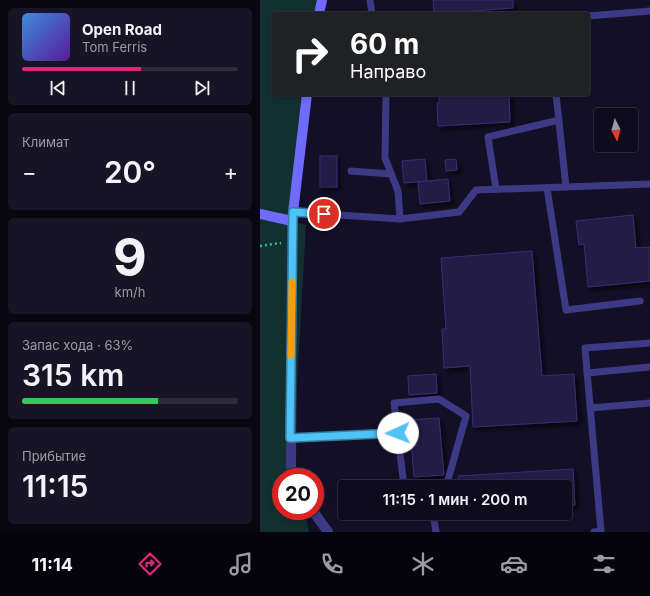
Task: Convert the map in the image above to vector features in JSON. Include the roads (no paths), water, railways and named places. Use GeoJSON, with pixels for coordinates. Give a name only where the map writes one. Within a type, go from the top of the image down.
{"type":"FeatureCollection","features":[{"type":"Feature","properties":{"kind":"street"},"geometry":{"type":"LineString","coordinates":[[319,12],[322,0]]}},
{"type":"Feature","properties":{"kind":"street"},"geometry":{"type":"LineString","coordinates":[[291,468],[293,216],[307,96]]}},
{"type":"Feature","properties":{"kind":"street"},"geometry":{"type":"LineString","coordinates":[[260,214],[293,216]]}},
{"type":"Feature","properties":{"kind":"street"},"geometry":{"type":"LineString","coordinates":[[319,520],[328,532]]}},
{"type":"Feature","properties":{"kind":"lane"},"geometry":{"type":"LineString","coordinates":[[370,0],[372,12]]}},
{"type":"Feature","properties":{"kind":"lane"},"geometry":{"type":"LineString","coordinates":[[590,16],[650,11]]}},
{"type":"Feature","properties":{"kind":"lane"},"geometry":{"type":"LineString","coordinates":[[386,96],[385,158],[398,191],[400,219]]}},
{"type":"Feature","properties":{"kind":"lane"},"geometry":{"type":"LineString","coordinates":[[556,96],[566,187]]}},
{"type":"Feature","properties":{"kind":"lane"},"geometry":{"type":"LineString","coordinates":[[496,189],[488,137],[559,120]]}},
{"type":"Feature","properties":{"kind":"lane"},"geometry":{"type":"LineString","coordinates":[[351,171],[391,174]]}},
{"type":"Feature","properties":{"kind":"lane"},"geometry":{"type":"LineString","coordinates":[[293,216],[400,219],[459,212],[476,190],[650,184]]}},
{"type":"Feature","properties":{"kind":"lane"},"geometry":{"type":"LineString","coordinates":[[547,188],[566,310],[640,301]]}},
{"type":"Feature","properties":{"kind":"lane"},"geometry":{"type":"LineString","coordinates":[[599,532],[585,348],[650,343]]}},
{"type":"Feature","properties":{"kind":"lane"},"geometry":{"type":"LineString","coordinates":[[588,373],[650,367]]}},
{"type":"Feature","properties":{"kind":"lane"},"geometry":{"type":"LineString","coordinates":[[403,480],[394,404],[439,399],[466,416],[448,480]]}},
{"type":"Feature","properties":{"kind":"lane"},"geometry":{"type":"LineString","coordinates":[[590,408],[650,403]]}},
{"type":"Feature","properties":{"kind":"lane"},"geometry":{"type":"LineString","coordinates":[[290,438],[398,433]]}},
{"type":"Feature","properties":{"kind":"lane"},"geometry":{"type":"LineString","coordinates":[[434,520],[436,532]]}}]}
